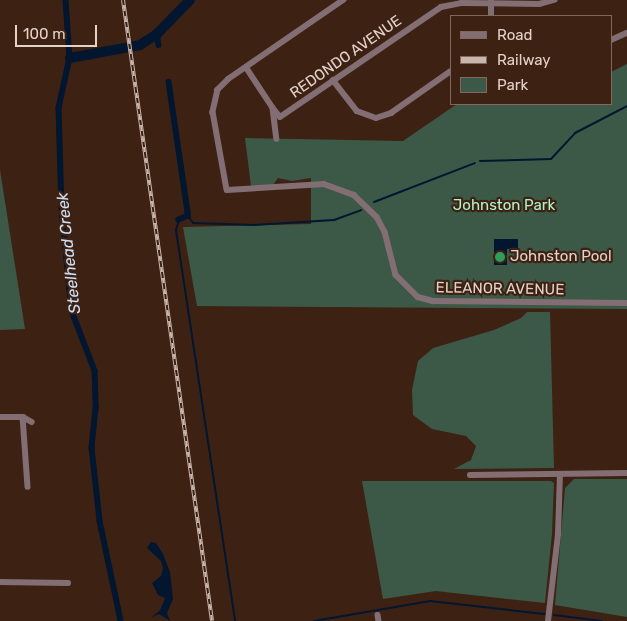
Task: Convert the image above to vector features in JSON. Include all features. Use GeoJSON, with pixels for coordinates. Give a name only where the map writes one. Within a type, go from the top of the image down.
{"type":"FeatureCollection","features":[{"type":"Feature","properties":{"kind":"street"},"geometry":{"type":"LineString","coordinates":[[277,140],[273,108],[246,67],[344,0]]}},
{"type":"Feature","properties":{"kind":"street","name":"REDONDO AVENUE"},"geometry":{"type":"LineString","coordinates":[[273,108],[280,118],[441,7],[456,3],[539,4],[554,0]]}},
{"type":"Feature","properties":{"kind":"street"},"geometry":{"type":"LineString","coordinates":[[491,2],[491,15]]}},
{"type":"Feature","properties":{"kind":"street"},"geometry":{"type":"LineString","coordinates":[[612,40],[627,33]]}},
{"type":"Feature","properties":{"kind":"street","name":"ELEANOR AVENUE"},"geometry":{"type":"LineString","coordinates":[[246,67],[223,84],[213,104],[218,151],[227,190],[324,184],[354,195],[377,218],[400,282],[418,297],[433,301],[627,303]]}},
{"type":"Feature","properties":{"kind":"street"},"geometry":{"type":"LineString","coordinates":[[333,80],[356,111],[376,118],[391,113],[450,72]]}},
{"type":"Feature","properties":{"kind":"street"},"geometry":{"type":"LineString","coordinates":[[0,417],[23,417],[32,422]]}},
{"type":"Feature","properties":{"kind":"street"},"geometry":{"type":"LineString","coordinates":[[23,417],[28,487]]}},
{"type":"Feature","properties":{"kind":"street"},"geometry":{"type":"LineString","coordinates":[[470,475],[627,473]]}},
{"type":"Feature","properties":{"kind":"street"},"geometry":{"type":"LineString","coordinates":[[548,621],[558,534],[560,475]]}},
{"type":"Feature","properties":{"kind":"street"},"geometry":{"type":"LineString","coordinates":[[0,582],[68,583]]}},
{"type":"Feature","properties":{"kind":"green space","name":"Johnston Park"},"geometry":{"type":"Polygon","coordinates":[[[627,64],[627,309],[197,306],[183,227],[311,224],[311,178],[292,181],[278,178],[273,185],[251,186],[245,138],[403,141],[456,105],[612,105],[612,72],[627,64]]]}},
{"type":"Feature","properties":{"kind":"green space"},"geometry":{"type":"Polygon","coordinates":[[[0,170],[25,329],[0,330],[0,170]]]}},
{"type":"Feature","properties":{"kind":"green space"},"geometry":{"type":"Polygon","coordinates":[[[527,312],[550,312],[554,468],[454,469],[471,460],[476,446],[466,436],[432,429],[413,415],[412,390],[418,361],[433,348],[494,330],[521,318],[527,312]]]}},
{"type":"Feature","properties":{"kind":"green space"},"geometry":{"type":"Polygon","coordinates":[[[574,479],[627,479],[627,617],[555,605],[565,488],[574,479]]]}},
{"type":"Feature","properties":{"kind":"green space"},"geometry":{"type":"Polygon","coordinates":[[[362,481],[551,481],[554,483],[552,534],[545,603],[436,591],[383,599],[362,481]]]}},
{"type":"Feature","properties":{"kind":"water","name":"Johnston Pool"},"geometry":{"type":"Polygon","coordinates":[[[494,239],[518,239],[518,248],[507,249],[507,265],[494,265],[494,239]]]}},
{"type":"Feature","properties":{"kind":"water"},"geometry":{"type":"Polygon","coordinates":[[[151,542],[156,543],[163,554],[170,572],[173,599],[167,613],[170,621],[159,614],[151,618],[160,610],[165,598],[158,595],[152,583],[161,576],[163,568],[161,561],[147,548],[151,542]]]}},
{"type":"Feature","properties":{"kind":"waterway","name":"Steelhead Creek"},"geometry":{"type":"LineString","coordinates":[[66,0],[70,58],[59,108],[62,208],[72,311],[95,371],[96,408],[92,448],[100,521],[121,621]]}},
{"type":"Feature","properties":{"kind":"waterway"},"geometry":{"type":"LineString","coordinates":[[70,58],[140,45],[157,34],[190,0]]}},
{"type":"Feature","properties":{"kind":"waterway"},"geometry":{"type":"LineString","coordinates":[[157,34],[159,45]]}},
{"type":"Feature","properties":{"kind":"waterway"},"geometry":{"type":"LineString","coordinates":[[169,82],[188,212],[188,216],[179,220]]}},
{"type":"Feature","properties":{"kind":"waterway"},"geometry":{"type":"LineString","coordinates":[[480,161],[551,159],[575,133],[627,106]]}},
{"type":"Feature","properties":{"kind":"waterway"},"geometry":{"type":"LineString","coordinates":[[374,202],[475,163]]}},
{"type":"Feature","properties":{"kind":"waterway"},"geometry":{"type":"LineString","coordinates":[[188,216],[193,223],[254,225],[334,220],[361,210]]}},
{"type":"Feature","properties":{"kind":"waterway"},"geometry":{"type":"LineString","coordinates":[[179,220],[176,230],[235,621]]}},
{"type":"Feature","properties":{"kind":"waterway"},"geometry":{"type":"LineString","coordinates":[[314,621],[430,601],[544,614]]}},
{"type":"Feature","properties":{"kind":"waterway"},"geometry":{"type":"LineString","coordinates":[[554,615],[602,621]]}},
{"type":"Feature","properties":{"kind":"railway"},"geometry":{"type":"LineString","coordinates":[[123,0],[212,621]]}},
{"type":"Feature","properties":{"kind":"place","name":"Johnston Pool"},"geometry":{"type":"Point","coordinates":[500,257]}}]}
